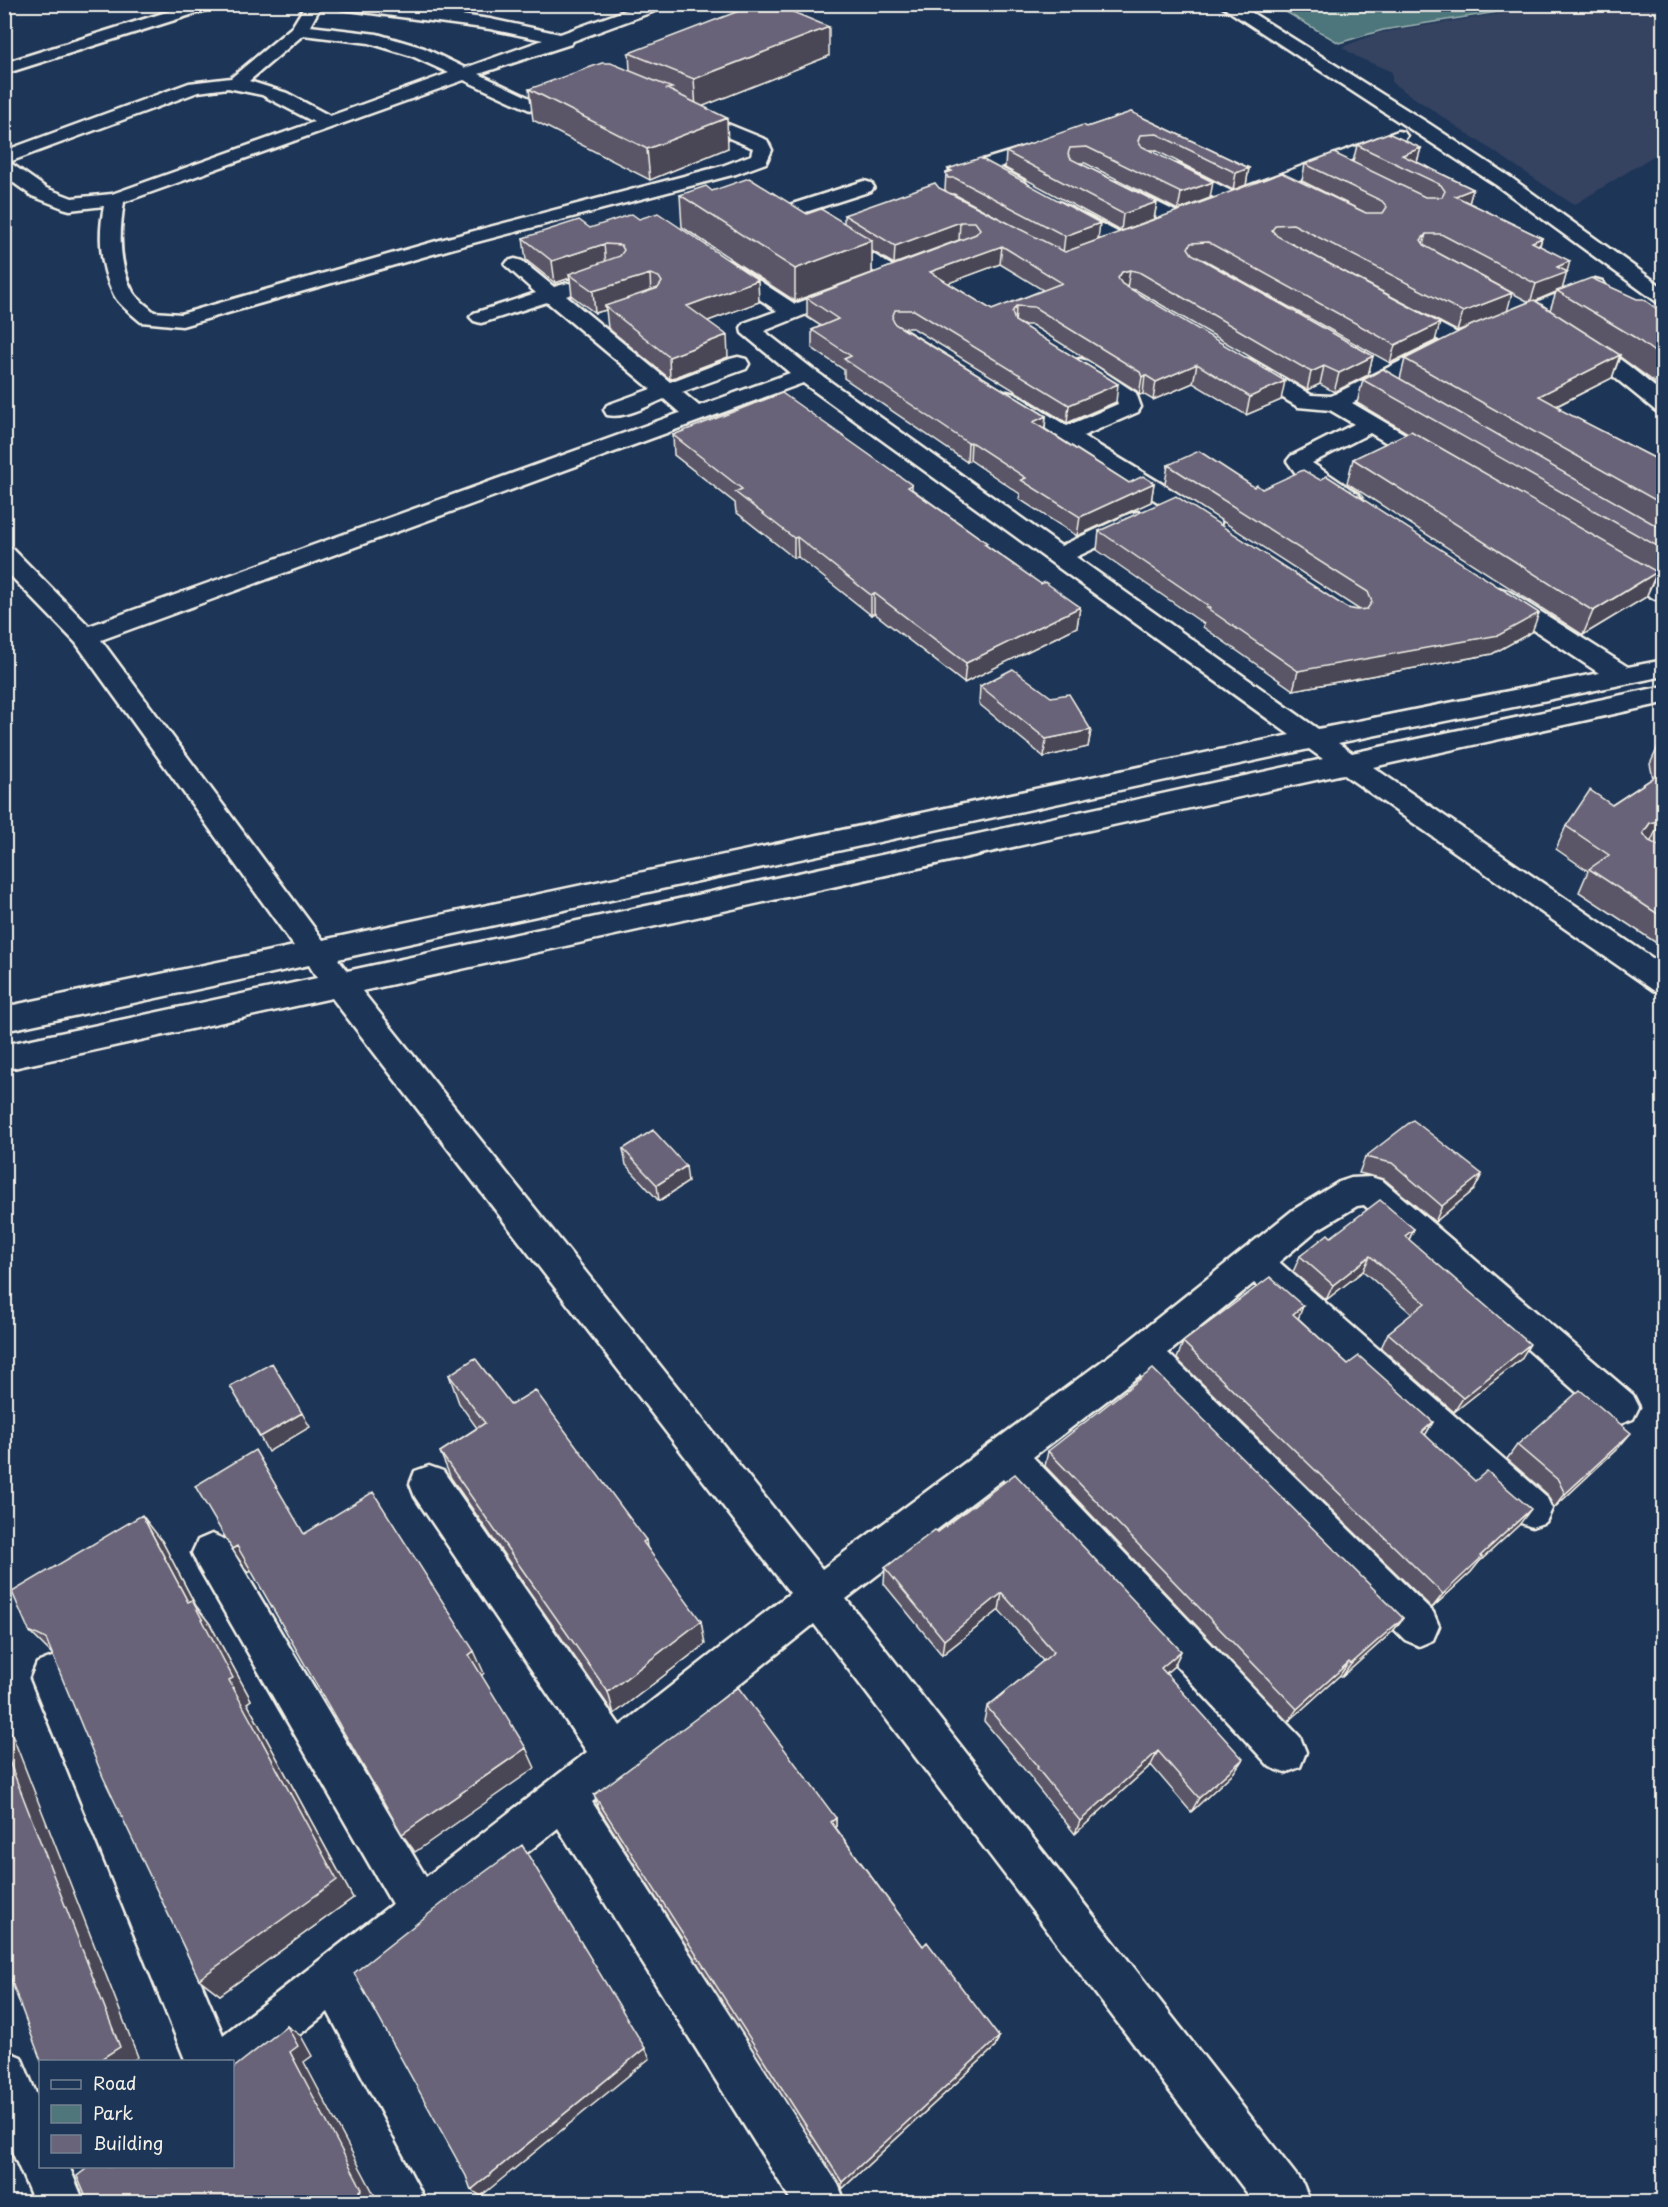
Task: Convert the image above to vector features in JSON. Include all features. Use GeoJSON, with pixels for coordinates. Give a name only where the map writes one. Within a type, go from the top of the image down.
{"type":"FeatureCollection","features":[{"type":"Feature","properties":{"kind":"street"},"geometry":{"type":"LineString","coordinates":[[4,69],[210,4]]}},
{"type":"Feature","properties":{"kind":"street"},"geometry":{"type":"LineString","coordinates":[[235,84],[299,30],[314,4]]}},
{"type":"Feature","properties":{"kind":"street"},"geometry":{"type":"LineString","coordinates":[[341,4],[490,24],[565,40]]}},
{"type":"Feature","properties":{"kind":"street"},"geometry":{"type":"LineString","coordinates":[[4,167],[39,192],[70,204],[115,199],[565,40],[660,4]]}},
{"type":"Feature","properties":{"kind":"street"},"geometry":{"type":"LineString","coordinates":[[1226,4],[1511,180],[1664,279]]}},
{"type":"Feature","properties":{"kind":"street"},"geometry":{"type":"LineString","coordinates":[[1246,4],[1330,52],[1511,180],[1628,273],[1664,298]]}},
{"type":"Feature","properties":{"kind":"street"},"geometry":{"type":"LineString","coordinates":[[299,30],[371,38],[417,52],[532,106],[553,103],[592,89]]}},
{"type":"Feature","properties":{"kind":"street"},"geometry":{"type":"LineString","coordinates":[[4,158],[195,87],[235,84],[256,87],[286,99],[329,123]]}},
{"type":"Feature","properties":{"kind":"street"},"geometry":{"type":"LineString","coordinates":[[115,199],[110,226],[111,255],[124,295],[148,318],[182,320],[470,238],[729,170],[759,159],[762,150],[760,144],[671,107]]}},
{"type":"Feature","properties":{"kind":"street"},"geometry":{"type":"LineString","coordinates":[[1094,251],[1422,127]]}},
{"type":"Feature","properties":{"kind":"street"},"geometry":{"type":"LineString","coordinates":[[1032,151],[983,166],[1120,241]]}},
{"type":"Feature","properties":{"kind":"street"},"geometry":{"type":"LineString","coordinates":[[1330,161],[1350,170]]}},
{"type":"Feature","properties":{"kind":"street"},"geometry":{"type":"LineString","coordinates":[[1157,162],[1232,199]]}},
{"type":"Feature","properties":{"kind":"street"},"geometry":{"type":"LineString","coordinates":[[1097,179],[1178,220]]}},
{"type":"Feature","properties":{"kind":"street"},"geometry":{"type":"LineString","coordinates":[[1278,180],[1299,190]]}},
{"type":"Feature","properties":{"kind":"street"},"geometry":{"type":"LineString","coordinates":[[790,211],[864,187]]}},
{"type":"Feature","properties":{"kind":"street"},"geometry":{"type":"LineString","coordinates":[[772,200],[810,223]]}},
{"type":"Feature","properties":{"kind":"street"},"geometry":{"type":"LineString","coordinates":[[840,222],[819,229],[892,274]]}},
{"type":"Feature","properties":{"kind":"street"},"geometry":{"type":"LineString","coordinates":[[706,254],[793,312]]}},
{"type":"Feature","properties":{"kind":"street"},"geometry":{"type":"LineString","coordinates":[[514,265],[696,415]]}},
{"type":"Feature","properties":{"kind":"street"},"geometry":{"type":"LineString","coordinates":[[913,266],[752,328],[753,333],[806,375],[1347,763],[1664,982]]}},
{"type":"Feature","properties":{"kind":"street"},"geometry":{"type":"LineString","coordinates":[[1335,403],[1456,341],[1628,273]]}},
{"type":"Feature","properties":{"kind":"street"},"geometry":{"type":"LineString","coordinates":[[481,317],[582,284]]}},
{"type":"Feature","properties":{"kind":"street"},"geometry":{"type":"LineString","coordinates":[[1380,300],[1456,341]]}},
{"type":"Feature","properties":{"kind":"street"},"geometry":{"type":"LineString","coordinates":[[1507,301],[1527,311],[1616,367],[1664,406]]}},
{"type":"Feature","properties":{"kind":"street"},"geometry":{"type":"LineString","coordinates":[[587,325],[609,318]]}},
{"type":"Feature","properties":{"kind":"street"},"geometry":{"type":"LineString","coordinates":[[1060,355],[1128,398],[1130,407],[1065,435]]}},
{"type":"Feature","properties":{"kind":"street"},"geometry":{"type":"LineString","coordinates":[[1227,355],[1306,402],[1335,403],[1452,471]]}},
{"type":"Feature","properties":{"kind":"street"},"geometry":{"type":"LineString","coordinates":[[615,410],[738,364]]}},
{"type":"Feature","properties":{"kind":"street"},"geometry":{"type":"LineString","coordinates":[[85,637],[806,375]]}},
{"type":"Feature","properties":{"kind":"street"},"geometry":{"type":"LineString","coordinates":[[984,385],[1231,538]]}},
{"type":"Feature","properties":{"kind":"street"},"geometry":{"type":"LineString","coordinates":[[1366,510],[1305,470],[1299,461],[1371,424]]}},
{"type":"Feature","properties":{"kind":"street"},"geometry":{"type":"LineString","coordinates":[[1059,556],[1175,502]]}},
{"type":"Feature","properties":{"kind":"street"},"geometry":{"type":"LineString","coordinates":[[1593,553],[1664,594]]}},
{"type":"Feature","properties":{"kind":"street"},"geometry":{"type":"LineString","coordinates":[[4,554],[85,637],[339,984],[818,1596],[1285,2202]]}},
{"type":"Feature","properties":{"kind":"street"},"geometry":{"type":"LineString","coordinates":[[1476,581],[1623,676]]}},
{"type":"Feature","properties":{"kind":"street"},"geometry":{"type":"LineString","coordinates":[[4,1019],[317,954],[1314,739],[1664,668]]}},
{"type":"Feature","properties":{"kind":"street"},"geometry":{"type":"LineString","coordinates":[[4,1058],[1664,694]]}},
{"type":"Feature","properties":{"kind":"street"},"geometry":{"type":"LineString","coordinates":[[228,2060],[818,1596],[1142,1352],[1305,1220],[1351,1192],[1371,1191],[1620,1407]]}},
{"type":"Feature","properties":{"kind":"street"},"geometry":{"type":"LineString","coordinates":[[1254,1261],[1532,1509]]}},
{"type":"Feature","properties":{"kind":"street"},"geometry":{"type":"LineString","coordinates":[[1142,1352],[1419,1626]]}},
{"type":"Feature","properties":{"kind":"street"},"geometry":{"type":"LineString","coordinates":[[1006,1455],[1285,1752]]}},
{"type":"Feature","properties":{"kind":"street"},"geometry":{"type":"LineString","coordinates":[[429,1484],[615,1756]]}},
{"type":"Feature","properties":{"kind":"street"},"geometry":{"type":"LineString","coordinates":[[212,1553],[420,1909]]}},
{"type":"Feature","properties":{"kind":"street"},"geometry":{"type":"LineString","coordinates":[[52,1677],[210,2060]]}},
{"type":"Feature","properties":{"kind":"street"},"geometry":{"type":"LineString","coordinates":[[563,1796],[820,2202]]}},
{"type":"Feature","properties":{"kind":"street"},"geometry":{"type":"LineString","coordinates":[[334,1977],[456,2202]]}},
{"type":"Feature","properties":{"kind":"street"},"geometry":{"type":"LineString","coordinates":[[4,2074],[39,2157]]}},
{"type":"Feature","properties":{"kind":"street"},"geometry":{"type":"LineString","coordinates":[[45,2168],[58,2202]]}},
{"type":"Feature","properties":{"kind":"shaded area"},"geometry":{"type":"Polygon","coordinates":[[[1555,5],[1663,5],[1663,150],[1574,205],[1392,83],[1392,72],[1357,57],[1342,47],[1378,33],[1555,5]]]}},
{"type":"Feature","properties":{"kind":"green space"},"geometry":{"type":"Polygon","coordinates":[[[1274,5],[1542,5],[1383,30],[1339,43],[1274,5]]]}},
{"type":"Feature","properties":{"kind":"building"},"geometry":{"type":"Polygon","coordinates":[[[757,4],[774,4],[829,27],[694,79],[629,53],[757,4]]]}},
{"type":"Feature","properties":{"kind":"building"},"geometry":{"type":"Polygon","coordinates":[[[602,63],[611,63],[672,88],[667,89],[727,118],[647,149],[529,89],[602,63]]]}},
{"type":"Feature","properties":{"kind":"building"},"geometry":{"type":"Polygon","coordinates":[[[1131,112],[1249,168],[1236,173],[1157,134],[1140,135],[1138,141],[1141,146],[1213,182],[1181,193],[1087,147],[1070,148],[1068,154],[1071,159],[1157,202],[1123,214],[1006,152],[1083,125],[1087,127],[1131,112]]]}},
{"type":"Feature","properties":{"kind":"building"},"geometry":{"type":"Polygon","coordinates":[[[1388,133],[1421,148],[1402,155],[1473,189],[1455,196],[1542,238],[1532,242],[1570,261],[1557,267],[1568,272],[1536,284],[1441,234],[1426,234],[1421,240],[1425,246],[1512,293],[1463,312],[1293,224],[1276,225],[1272,230],[1277,236],[1440,323],[1395,345],[1208,242],[1191,243],[1188,248],[1192,254],[1373,356],[1339,373],[1324,366],[1311,372],[1139,272],[1130,270],[1122,272],[1118,278],[1122,284],[1285,381],[1250,397],[1197,364],[1156,382],[1145,375],[1142,377],[1140,372],[1034,307],[1016,306],[1012,312],[1015,321],[1118,384],[1069,405],[914,310],[895,310],[892,318],[895,324],[1046,416],[1033,422],[1129,483],[1143,476],[1154,483],[1080,517],[1021,480],[1026,478],[971,442],[968,443],[844,359],[851,356],[812,330],[838,319],[807,298],[976,234],[980,229],[975,222],[960,222],[895,246],[844,215],[935,183],[939,188],[1065,252],[1282,173],[1366,213],[1383,213],[1387,207],[1382,201],[1305,164],[1334,153],[1425,197],[1442,197],[1445,191],[1441,185],[1357,145],[1388,133]],[[1002,246],[930,272],[992,310],[1062,283],[1002,246]]]}},
{"type":"Feature","properties":{"kind":"building"},"geometry":{"type":"Polygon","coordinates":[[[980,158],[1100,223],[1065,236],[955,178],[948,178],[946,173],[952,171],[948,169],[980,158]]]}},
{"type":"Feature","properties":{"kind":"building"},"geometry":{"type":"Polygon","coordinates":[[[749,178],[807,214],[821,209],[872,240],[795,269],[680,195],[706,186],[712,191],[749,178]]]}},
{"type":"Feature","properties":{"kind":"building"},"geometry":{"type":"Polygon","coordinates":[[[658,213],[758,280],[687,306],[727,335],[669,357],[605,306],[658,288],[662,282],[659,277],[650,274],[593,291],[569,274],[620,256],[624,250],[621,245],[604,244],[552,261],[523,238],[579,220],[590,228],[632,214],[639,219],[658,213]]]}},
{"type":"Feature","properties":{"kind":"building"},"geometry":{"type":"Polygon","coordinates":[[[1591,278],[1637,299],[1643,299],[1664,314],[1664,359],[1634,337],[1557,291],[1591,278]]]}},
{"type":"Feature","properties":{"kind":"building"},"geometry":{"type":"Polygon","coordinates":[[[1534,300],[1620,355],[1539,396],[1561,408],[1559,409],[1664,463],[1664,505],[1405,359],[1472,325],[1534,300]]]}},
{"type":"Feature","properties":{"kind":"building"},"geometry":{"type":"Polygon","coordinates":[[[1383,369],[1664,530],[1664,550],[1363,380],[1383,369]]]}},
{"type":"Feature","properties":{"kind":"building"},"geometry":{"type":"Polygon","coordinates":[[[782,393],[912,485],[908,487],[987,543],[984,544],[1041,584],[1045,582],[1080,607],[966,663],[874,593],[871,595],[797,537],[794,538],[735,492],[742,489],[673,435],[782,393]]]}},
{"type":"Feature","properties":{"kind":"building"},"geometry":{"type":"Polygon","coordinates":[[[1411,431],[1657,572],[1593,611],[1353,459],[1411,431]]]}},
{"type":"Feature","properties":{"kind":"building"},"geometry":{"type":"Polygon","coordinates":[[[1199,451],[1254,487],[1257,485],[1262,489],[1303,470],[1320,480],[1327,476],[1539,613],[1499,635],[1298,671],[1099,531],[1176,496],[1347,608],[1367,609],[1372,602],[1368,592],[1168,465],[1199,451]]]}},
{"type":"Feature","properties":{"kind":"building"},"geometry":{"type":"Polygon","coordinates":[[[1013,669],[1051,697],[1069,694],[1091,730],[1046,739],[980,686],[1013,669]]]}},
{"type":"Feature","properties":{"kind":"building"},"geometry":{"type":"Polygon","coordinates":[[[1664,746],[1664,770],[1658,747],[1664,746]]]}},
{"type":"Feature","properties":{"kind":"building"},"geometry":{"type":"Polygon","coordinates":[[[1662,772],[1664,773],[1664,821],[1650,823],[1643,833],[1649,841],[1664,848],[1664,918],[1589,869],[1609,855],[1566,826],[1590,790],[1612,805],[1662,772]]]}},
{"type":"Feature","properties":{"kind":"building"},"geometry":{"type":"Polygon","coordinates":[[[1413,1120],[1482,1174],[1442,1206],[1392,1163],[1365,1157],[1413,1120]]]}},
{"type":"Feature","properties":{"kind":"building"},"geometry":{"type":"Polygon","coordinates":[[[653,1130],[686,1166],[657,1185],[623,1149],[653,1130]]]}},
{"type":"Feature","properties":{"kind":"building"},"geometry":{"type":"Polygon","coordinates":[[[1380,1200],[1414,1229],[1405,1236],[1530,1344],[1463,1398],[1388,1333],[1425,1303],[1370,1256],[1333,1285],[1300,1256],[1328,1234],[1331,1237],[1380,1200]]]}},
{"type":"Feature","properties":{"kind":"building"},"geometry":{"type":"Polygon","coordinates":[[[1270,1277],[1303,1306],[1293,1314],[1348,1364],[1359,1356],[1433,1422],[1422,1432],[1475,1481],[1487,1471],[1531,1509],[1443,1594],[1183,1342],[1270,1277]]]}},
{"type":"Feature","properties":{"kind":"building"},"geometry":{"type":"Polygon","coordinates":[[[475,1358],[511,1405],[535,1390],[646,1540],[643,1542],[701,1621],[608,1692],[440,1452],[485,1423],[449,1375],[475,1358]]]}},
{"type":"Feature","properties":{"kind":"building"},"geometry":{"type":"Polygon","coordinates":[[[272,1363],[302,1413],[260,1437],[230,1386],[272,1363]]]}},
{"type":"Feature","properties":{"kind":"building"},"geometry":{"type":"Polygon","coordinates":[[[1153,1369],[1403,1618],[1297,1709],[1048,1451],[1153,1369]]]}},
{"type":"Feature","properties":{"kind":"building"},"geometry":{"type":"Polygon","coordinates":[[[1580,1390],[1631,1433],[1565,1494],[1558,1480],[1517,1445],[1580,1390]]]}},
{"type":"Feature","properties":{"kind":"building"},"geometry":{"type":"Polygon","coordinates":[[[255,1450],[304,1534],[373,1492],[474,1651],[469,1655],[526,1748],[402,1834],[237,1546],[232,1549],[195,1486],[255,1450]]]}},
{"type":"Feature","properties":{"kind":"building"},"geometry":{"type":"Polygon","coordinates":[[[1015,1474],[1181,1651],[1161,1668],[1243,1759],[1199,1798],[1158,1751],[1080,1821],[987,1707],[1054,1652],[1002,1593],[944,1640],[885,1568],[935,1530],[938,1532],[1015,1474]]]}},
{"type":"Feature","properties":{"kind":"building"},"geometry":{"type":"Polygon","coordinates":[[[142,1515],[188,1602],[192,1600],[233,1678],[229,1680],[337,1880],[199,1979],[103,1777],[46,1639],[29,1631],[12,1592],[142,1515]]]}},
{"type":"Feature","properties":{"kind":"building"},"geometry":{"type":"Polygon","coordinates":[[[738,1687],[836,1818],[831,1822],[886,1897],[923,1946],[927,1942],[999,2037],[842,2182],[594,1795],[738,1687]]]}},
{"type":"Feature","properties":{"kind":"building"},"geometry":{"type":"Polygon","coordinates":[[[4,1748],[120,2047],[100,2060],[41,2060],[4,1961],[4,1748]]]}},
{"type":"Feature","properties":{"kind":"building"},"geometry":{"type":"Polygon","coordinates":[[[522,1845],[645,2048],[471,2190],[466,2176],[354,1973],[449,1898],[522,1845]]]}},
{"type":"Feature","properties":{"kind":"building"},"geometry":{"type":"Polygon","coordinates":[[[287,2026],[298,2046],[290,2052],[362,2189],[359,2192],[364,2202],[93,2202],[92,2200],[88,2202],[77,2176],[87,2168],[234,2168],[234,2067],[287,2026]]]}}]}
